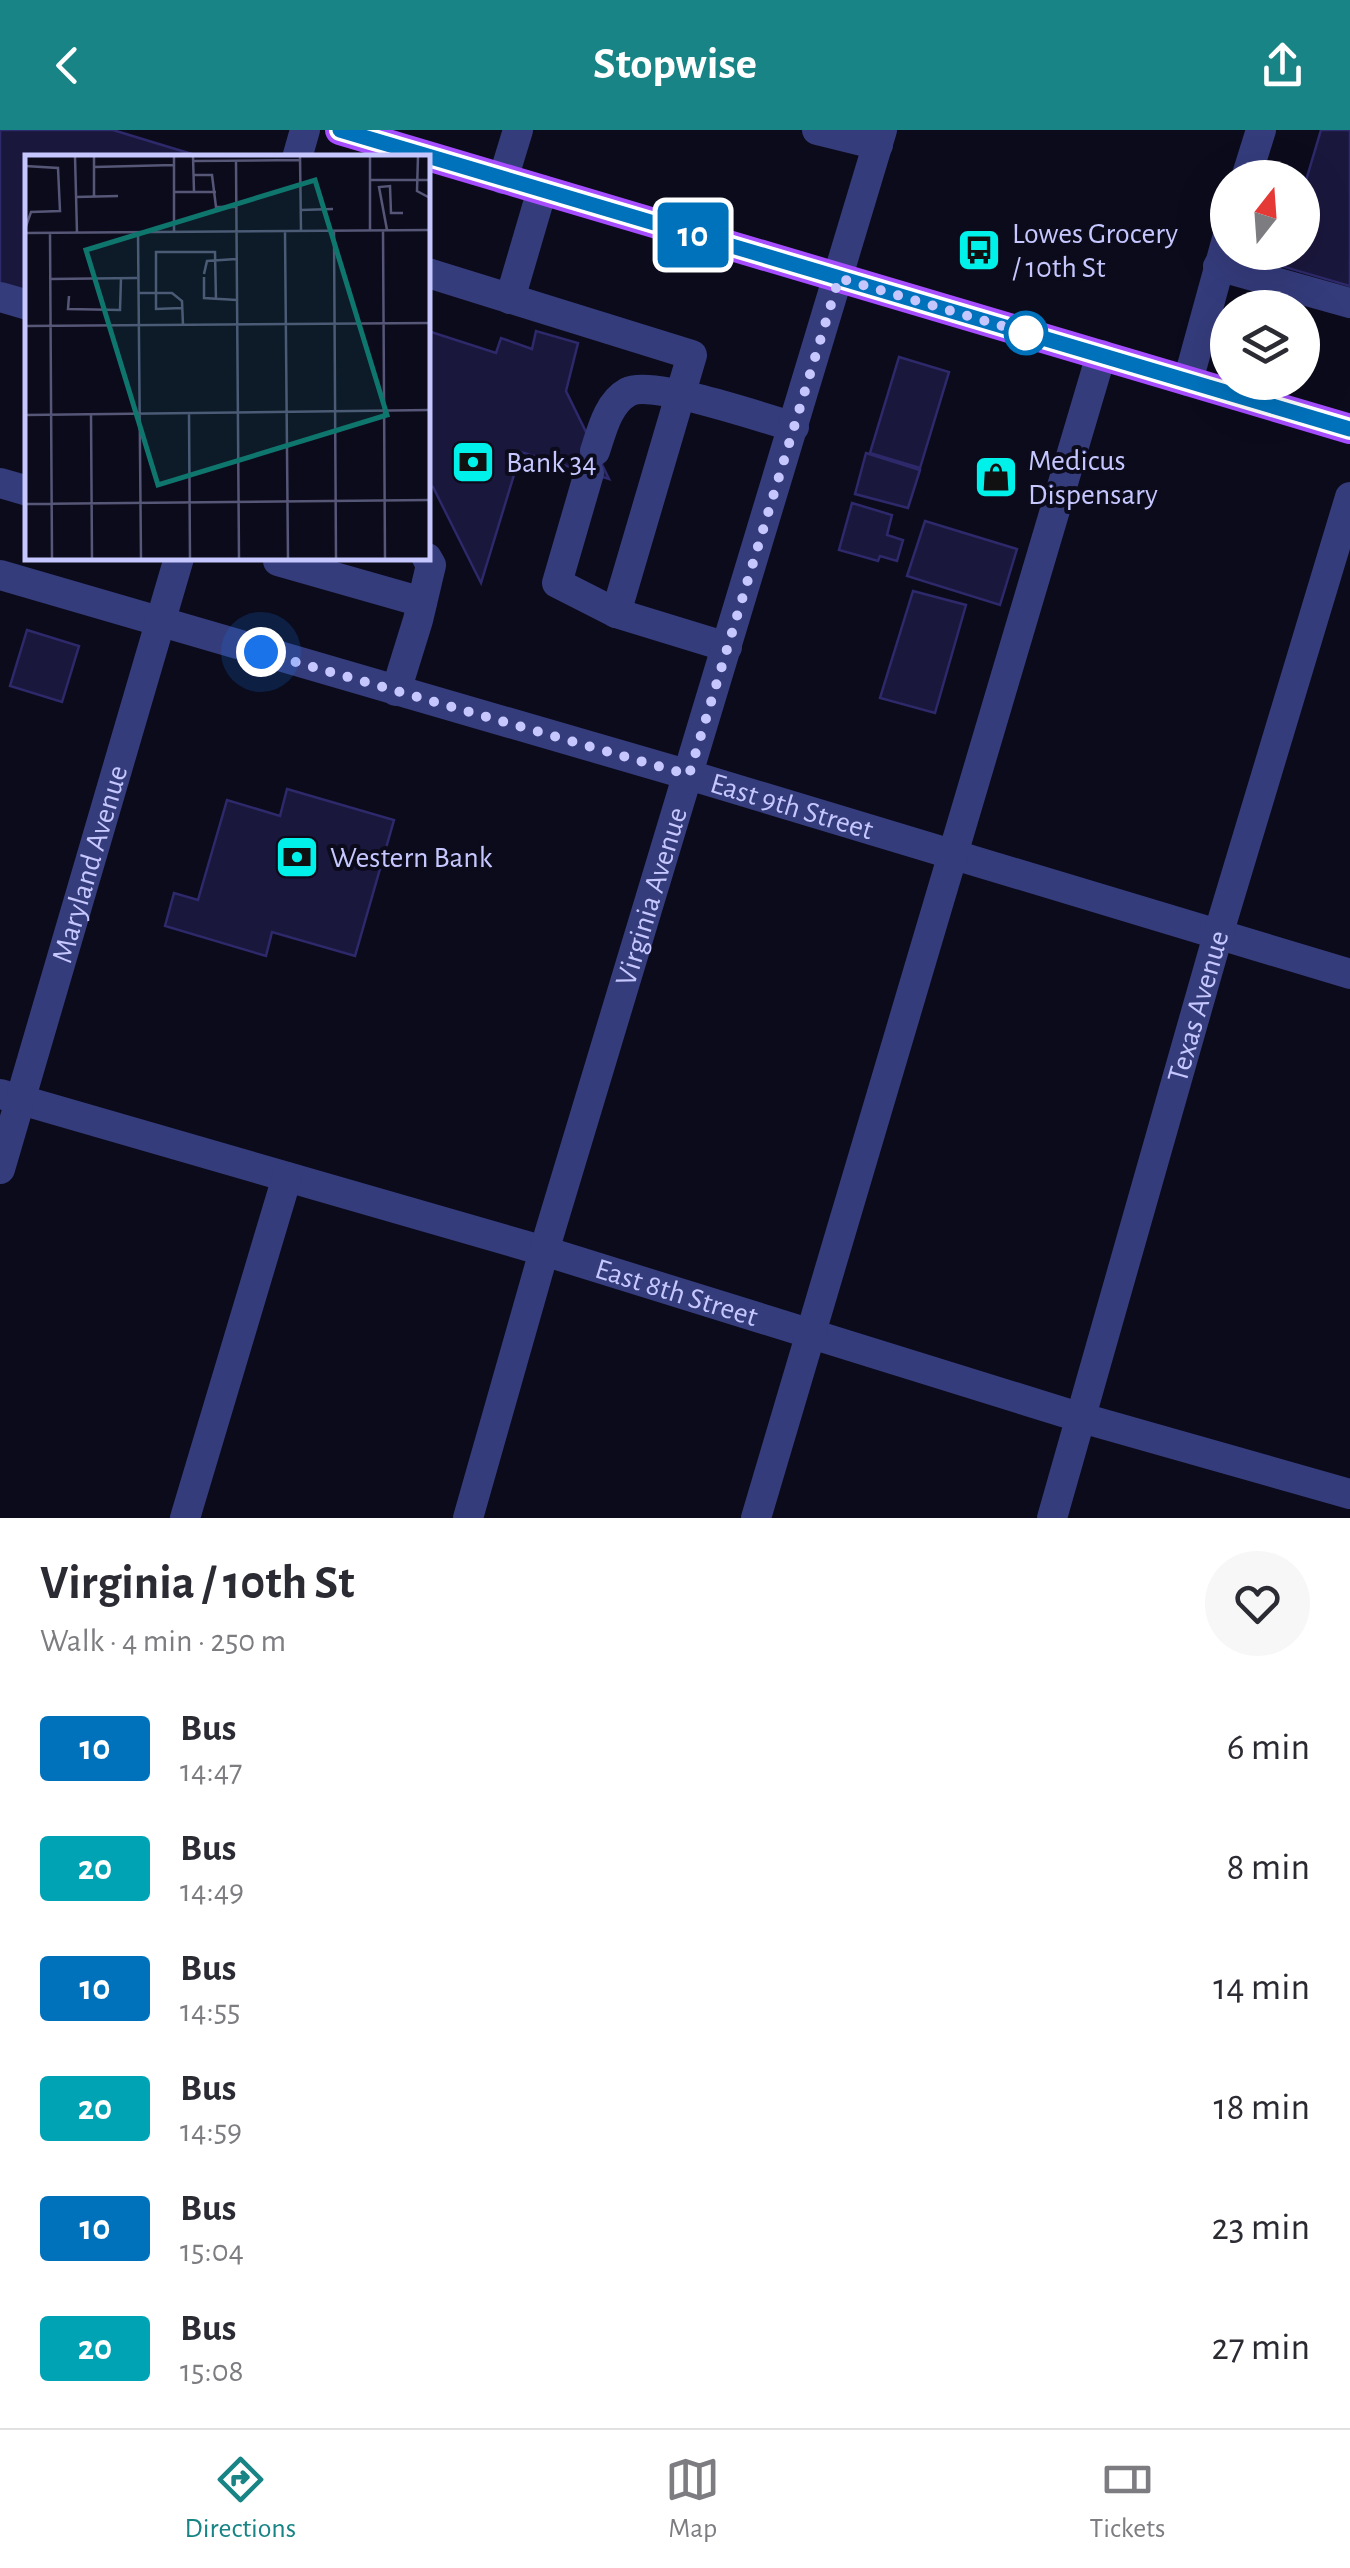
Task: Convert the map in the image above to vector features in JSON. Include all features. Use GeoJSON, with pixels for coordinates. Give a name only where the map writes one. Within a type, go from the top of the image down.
{"type":"FeatureCollection","features":[{"type":"Feature","properties":{"kind":"main road"},"geometry":{"type":"LineString","coordinates":[[340,130],[425,155]]}},
{"type":"Feature","properties":{"kind":"main road"},"geometry":{"type":"LineString","coordinates":[[430,157],[1350,429]]}},
{"type":"Feature","properties":{"kind":"street"},"geometry":{"type":"LineString","coordinates":[[299,155],[306,130]]}},
{"type":"Feature","properties":{"kind":"street"},"geometry":{"type":"LineString","coordinates":[[503,178],[518,130]]}},
{"type":"Feature","properties":{"kind":"street"},"geometry":{"type":"LineString","coordinates":[[817,130],[880,137]]}},
{"type":"Feature","properties":{"kind":"street"},"geometry":{"type":"LineString","coordinates":[[1252,160],[1261,130]]}},
{"type":"Feature","properties":{"kind":"street","name":"Virginia Avenue"},"geometry":{"type":"LineString","coordinates":[[468,1518],[544,1251],[880,137]]}},
{"type":"Feature","properties":{"kind":"street"},"geometry":{"type":"LineString","coordinates":[[510,299],[542,190]]}},
{"type":"Feature","properties":{"kind":"street"},"geometry":{"type":"LineString","coordinates":[[1188,381],[1217,270]]}},
{"type":"Feature","properties":{"kind":"street"},"geometry":{"type":"LineString","coordinates":[[1232,270],[1350,304]]}},
{"type":"Feature","properties":{"kind":"street"},"geometry":{"type":"LineString","coordinates":[[430,274],[692,355],[616,613]]}},
{"type":"Feature","properties":{"kind":"street"},"geometry":{"type":"LineString","coordinates":[[0,297],[25,305]]}},
{"type":"Feature","properties":{"kind":"street"},"geometry":{"type":"LineString","coordinates":[[756,1518],[1101,355]]}},
{"type":"Feature","properties":{"kind":"street"},"geometry":{"type":"LineString","coordinates":[[728,648],[616,613],[557,583],[592,462],[612,405],[630,390],[655,388],[794,427]]}},
{"type":"Feature","properties":{"kind":"street"},"geometry":{"type":"LineString","coordinates":[[0,483],[25,490]]}},
{"type":"Feature","properties":{"kind":"street","name":"Texas Avenue"},"geometry":{"type":"LineString","coordinates":[[1052,1518],[1218,935],[1350,497]]}},
{"type":"Feature","properties":{"kind":"street","name":"Maryland Avenue"},"geometry":{"type":"LineString","coordinates":[[0,1169],[10,1098],[178,560]]}},
{"type":"Feature","properties":{"kind":"street"},"geometry":{"type":"LineString","coordinates":[[278,560],[422,602]]}},
{"type":"Feature","properties":{"kind":"street"},"geometry":{"type":"LineString","coordinates":[[396,691],[422,602],[431,565],[428,560]]}},
{"type":"Feature","properties":{"kind":"street","name":"East 9th Street"},"geometry":{"type":"LineString","coordinates":[[0,575],[689,775],[1350,974]]}},
{"type":"Feature","properties":{"kind":"street","name":"East 8th Street"},"geometry":{"type":"LineString","coordinates":[[10,1098],[544,1251],[1082,1418],[1345,1494]]}},
{"type":"Feature","properties":{"kind":"street"},"geometry":{"type":"LineString","coordinates":[[185,1518],[287,1177]]}},
{"type":"Feature","properties":{"kind":"building"},"geometry":{"type":"Polygon","coordinates":[[[0,130],[113,130],[195,155],[25,155],[25,294],[0,287],[0,130]]]}},
{"type":"Feature","properties":{"kind":"building"},"geometry":{"type":"Polygon","coordinates":[[[1321,130],[1350,130],[1350,286],[1295,270],[1320,270],[1320,160],[1312,160],[1321,130]]]}},
{"type":"Feature","properties":{"kind":"building","name":"Bank 34"},"geometry":{"type":"Polygon","coordinates":[[[536,331],[578,343],[566,391],[609,479],[521,452],[481,583],[433,487],[430,332],[496,353],[501,338],[532,349],[536,331]]]}},
{"type":"Feature","properties":{"kind":"building"},"geometry":{"type":"Polygon","coordinates":[[[899,357],[949,372],[920,468],[870,453],[899,357]]]}},
{"type":"Feature","properties":{"kind":"building"},"geometry":{"type":"Polygon","coordinates":[[[866,453],[920,470],[908,508],[855,494],[866,453]]]}},
{"type":"Feature","properties":{"kind":"building"},"geometry":{"type":"Polygon","coordinates":[[[852,503],[892,515],[887,535],[903,540],[897,561],[880,556],[878,561],[839,550],[852,503]]]}},
{"type":"Feature","properties":{"kind":"building"},"geometry":{"type":"Polygon","coordinates":[[[925,521],[1017,549],[1000,605],[907,576],[925,521]]]}},
{"type":"Feature","properties":{"kind":"building"},"geometry":{"type":"Polygon","coordinates":[[[913,591],[966,605],[935,713],[880,698],[913,591]]]}},
{"type":"Feature","properties":{"kind":"building"},"geometry":{"type":"Polygon","coordinates":[[[27,630],[79,646],[62,702],[10,686],[27,630]]]}},
{"type":"Feature","properties":{"kind":"building","name":"Western Bank"},"geometry":{"type":"Polygon","coordinates":[[[287,789],[394,820],[355,956],[272,932],[266,956],[165,926],[174,893],[198,900],[227,800],[280,816],[287,789]]]}},
{"type":"Feature","properties":{"kind":"bus line","name":"10"},"geometry":{"type":"LineString","coordinates":[[340,130],[424,155]]}},
{"type":"Feature","properties":{"kind":"bus line","name":"10"},"geometry":{"type":"LineString","coordinates":[[430,157],[1350,429]]}},
{"type":"Feature","properties":{"kind":"place","name":"Lowes Grocery / 10th St"},"geometry":{"type":"Point","coordinates":[979,250]}},
{"type":"Feature","properties":{"kind":"place","name":"Bank 34"},"geometry":{"type":"Point","coordinates":[473,462]}},
{"type":"Feature","properties":{"kind":"place","name":"Medicus Dispensary"},"geometry":{"type":"Point","coordinates":[996,477]}},
{"type":"Feature","properties":{"kind":"place","name":"Western Bank"},"geometry":{"type":"Point","coordinates":[297,857]}},
{"type":"Feature","properties":{"kind":"route"},"geometry":{"type":"LineString","coordinates":[[261,652],[689,775],[839,278],[1026,333]]}}]}
